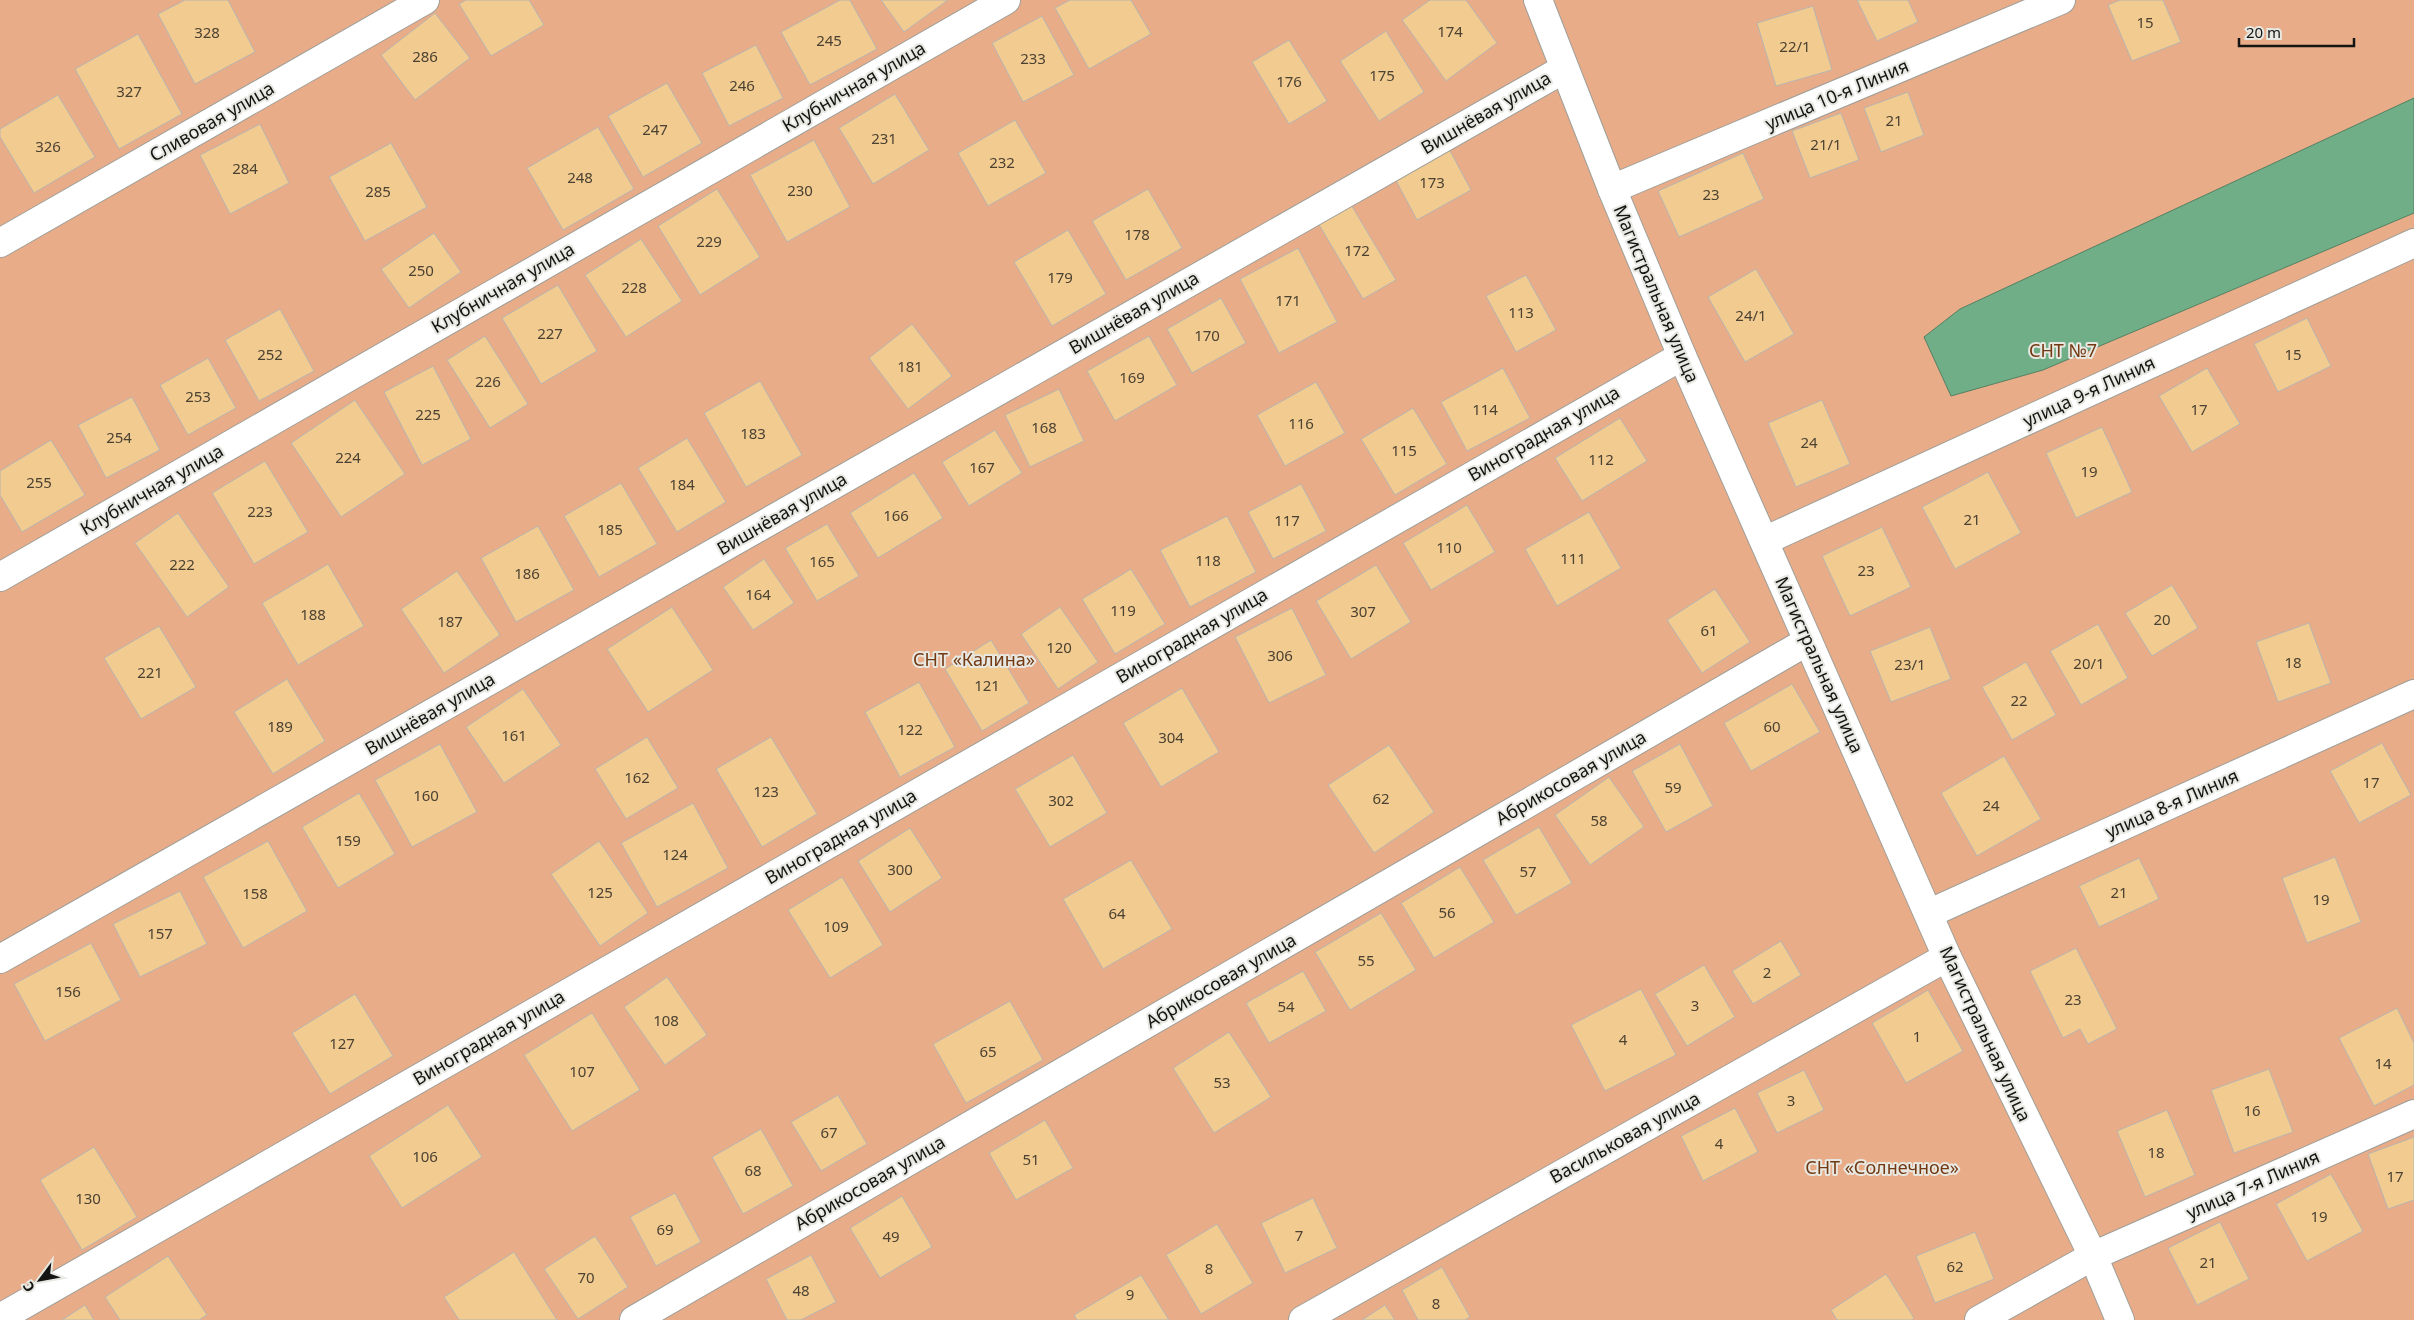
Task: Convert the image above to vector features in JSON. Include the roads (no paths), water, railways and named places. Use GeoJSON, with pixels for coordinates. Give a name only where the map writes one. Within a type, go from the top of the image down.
{"type":"FeatureCollection","features":[{"type":"Feature","properties":{"kind":"street","name":"Сливовая улица"},"geometry":{"type":"LineString","coordinates":[[0,243],[425,0]]}},
{"type":"Feature","properties":{"kind":"street","name":"Клубничная улица"},"geometry":{"type":"LineString","coordinates":[[0,577],[1006,0]]}},
{"type":"Feature","properties":{"kind":"street","name":"Магистральная улица"},"geometry":{"type":"LineString","coordinates":[[1538,0],[1612,189],[1682,356],[1930,914],[1947,957],[2093,1256],[2120,1320]]}},
{"type":"Feature","properties":{"kind":"street","name":"улица 10-я Линия"},"geometry":{"type":"LineString","coordinates":[[1612,189],[2061,0]]}},
{"type":"Feature","properties":{"kind":"street","name":"Вишнёвая улица"},"geometry":{"type":"LineString","coordinates":[[0,959],[1564,69]]}},
{"type":"Feature","properties":{"kind":"street","name":"улица 9-я Линия"},"geometry":{"type":"LineString","coordinates":[[1764,541],[2414,242]]}},
{"type":"Feature","properties":{"kind":"street","name":"Виноградная улица"},"geometry":{"type":"LineString","coordinates":[[0,1318],[1682,356]]}},
{"type":"Feature","properties":{"kind":"street","name":"Абрикосовая улица"},"geometry":{"type":"LineString","coordinates":[[634,1320],[1808,641]]}},
{"type":"Feature","properties":{"kind":"street","name":"улица 8-я Линия"},"geometry":{"type":"LineString","coordinates":[[1930,914],[2414,694]]}},
{"type":"Feature","properties":{"kind":"street","name":"Васильковая улица"},"geometry":{"type":"LineString","coordinates":[[1303,1320],[1947,957]]}},
{"type":"Feature","properties":{"kind":"street","name":"улица 7-я Линия"},"geometry":{"type":"LineString","coordinates":[[1979,1320],[2093,1256],[2414,1114]]}},
{"type":"Feature","properties":{"kind":"park label","name":"СНТ №7"},"geometry":{"type":"Point","coordinates":[2063,351]}},
{"type":"Feature","properties":{"kind":"park label","name":"СНТ «Калина»"},"geometry":{"type":"Point","coordinates":[974,660]}},
{"type":"Feature","properties":{"kind":"park label","name":"СНТ «Солнечное»"},"geometry":{"type":"Point","coordinates":[1882,1168]}}]}
